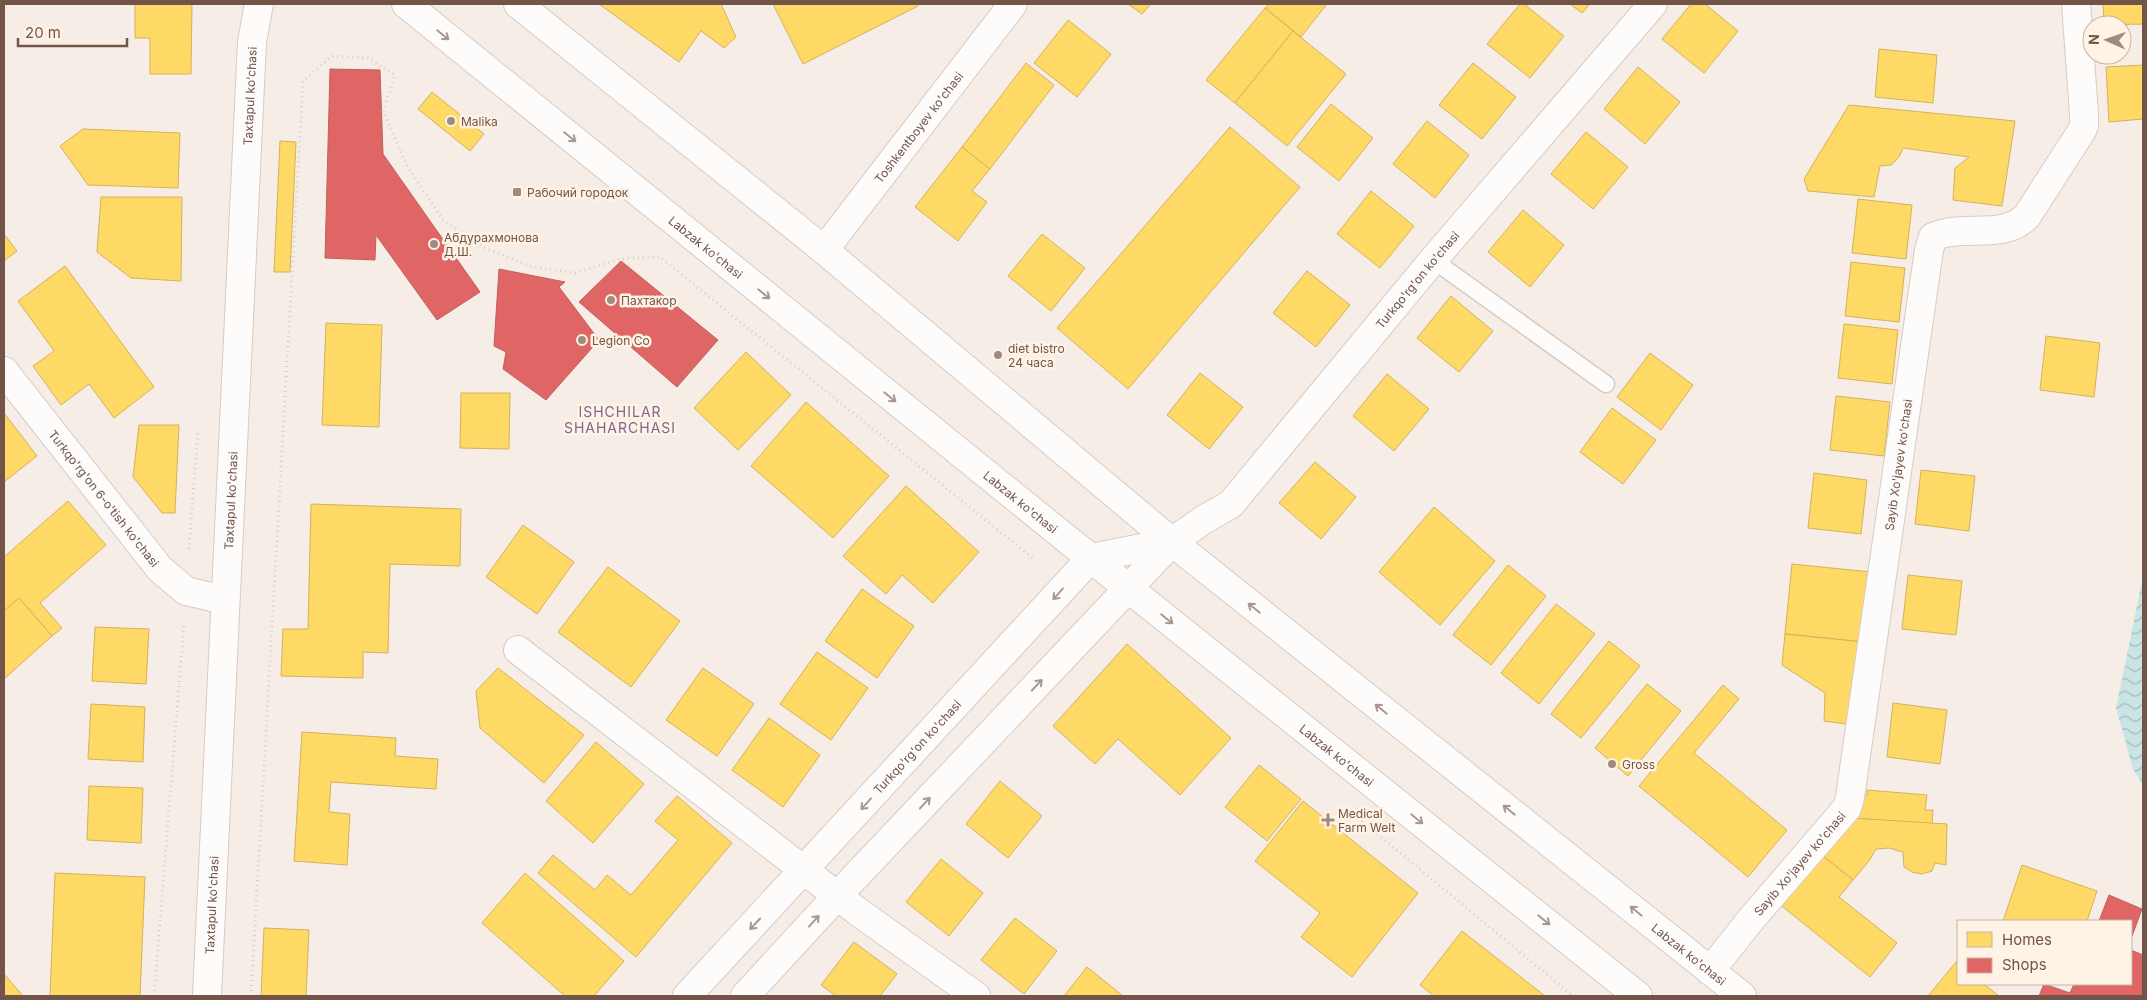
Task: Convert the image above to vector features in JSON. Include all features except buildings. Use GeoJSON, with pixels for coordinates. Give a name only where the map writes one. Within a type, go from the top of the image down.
{"type":"FeatureCollection","features":[{"type":"Feature","properties":{"kind":"street","name":"Taxtapul ko'chasi"},"geometry":{"type":"LineString","coordinates":[[206,996],[252,42],[259,4]]}},
{"type":"Feature","properties":{"kind":"street","name":"Labzak ko'chasi"},"geometry":{"type":"LineString","coordinates":[[406,4],[1091,558],[1638,996]]}},
{"type":"Feature","properties":{"kind":"street","name":"Labzak ko'chasi"},"geometry":{"type":"LineString","coordinates":[[518,4],[824,250],[1172,542],[1742,996]]}},
{"type":"Feature","properties":{"kind":"street","name":"Toshkentboyev ko'chasi"},"geometry":{"type":"LineString","coordinates":[[824,250],[1013,4]]}},
{"type":"Feature","properties":{"kind":"street","name":"Turkqo'rg'on ko'chasi"},"geometry":{"type":"LineString","coordinates":[[745,996],[1172,542],[1202,520],[1231,504],[1433,260],[1652,4]]}},
{"type":"Feature","properties":{"kind":"street","name":"Sayib Xo'jayev ko'chasi"},"geometry":{"type":"LineString","coordinates":[[1710,970],[1847,808],[1852,787],[1929,250],[1933,237],[1946,231],[2009,229],[2019,224],[2027,216],[2084,126],[2076,4]]}},
{"type":"Feature","properties":{"kind":"street","name":"Turkqo'rg'on 6-o'tish ko'chasi"},"geometry":{"type":"LineString","coordinates":[[8,383],[160,569],[186,591],[224,600]]}},
{"type":"Feature","properties":{"kind":"street","name":"Turkqo'rg'on ko'chasi"},"geometry":{"type":"LineString","coordinates":[[687,996],[805,871],[1091,558],[1172,542]]}},
{"type":"Feature","properties":{"kind":"street"},"geometry":{"type":"LineString","coordinates":[[518,650],[838,895],[856,911],[976,996]]}},
{"type":"Feature","properties":{"kind":"lane"},"geometry":{"type":"LineString","coordinates":[[1433,260],[1606,384]]}},
{"type":"Feature","properties":{"kind":"path"},"geometry":{"type":"LineString","coordinates":[[251,996],[302,81],[332,56],[368,58],[395,75],[383,111],[406,164],[443,220],[485,248],[529,266],[576,273],[620,259],[660,257],[1035,560]]}},
{"type":"Feature","properties":{"kind":"path"},"geometry":{"type":"LineString","coordinates":[[154,996],[199,422]]}},
{"type":"Feature","properties":{"kind":"path"},"geometry":{"type":"LineString","coordinates":[[1354,814],[1573,996]]}},
{"type":"Feature","properties":{"kind":"water"},"geometry":{"type":"Polygon","coordinates":[[[2143,577],[2143,785],[2133,769],[2116,708],[2143,577]]]}},
{"type":"Feature","properties":{"kind":"place","name":"Malika"},"geometry":{"type":"Point","coordinates":[451,121]}},
{"type":"Feature","properties":{"kind":"place","name":"Рабочий городок"},"geometry":{"type":"Point","coordinates":[517,192]}},
{"type":"Feature","properties":{"kind":"place","name":"Абдурахмонова Д.Ш."},"geometry":{"type":"Point","coordinates":[434,244]}},
{"type":"Feature","properties":{"kind":"place","name":"Пахтакор"},"geometry":{"type":"Point","coordinates":[611,300]}},
{"type":"Feature","properties":{"kind":"place","name":"Legion Co"},"geometry":{"type":"Point","coordinates":[582,340]}},
{"type":"Feature","properties":{"kind":"place","name":"diet bistro 24 часа"},"geometry":{"type":"Point","coordinates":[998,355]}},
{"type":"Feature","properties":{"kind":"place","name":"Gross"},"geometry":{"type":"Point","coordinates":[1612,764]}},
{"type":"Feature","properties":{"kind":"place","name":"Medical Farm Welt"},"geometry":{"type":"Point","coordinates":[1328,820]}},
{"type":"Feature","properties":{"kind":"district","name":"ISHCHILAR SHAHARCHASI"},"geometry":{"type":"Point","coordinates":[620,420]}}]}
